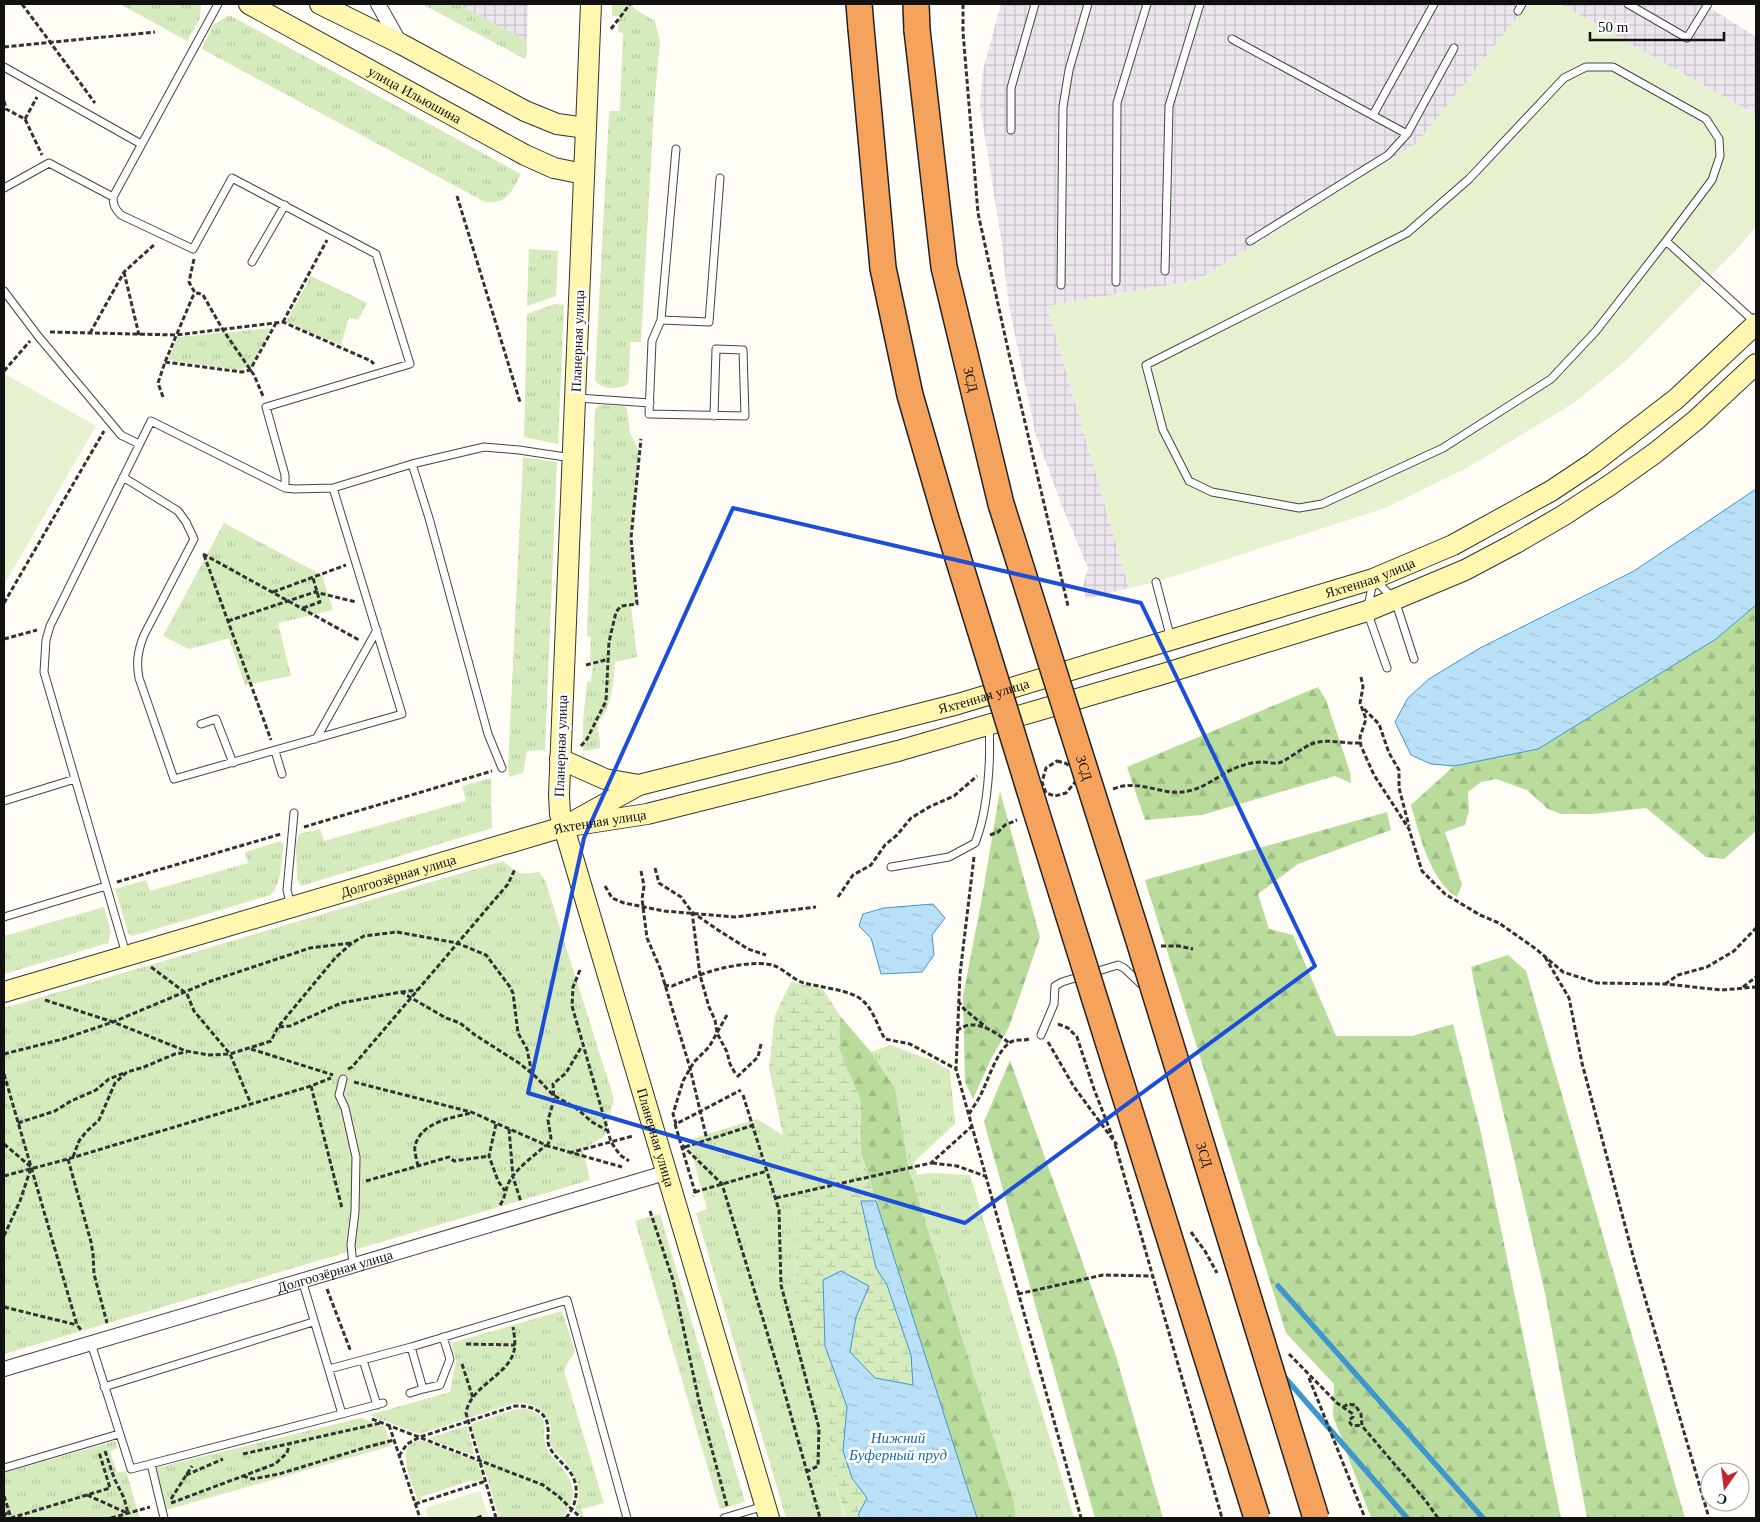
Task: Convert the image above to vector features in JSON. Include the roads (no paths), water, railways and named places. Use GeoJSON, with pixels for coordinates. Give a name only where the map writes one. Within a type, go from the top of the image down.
{"type":"FeatureCollection","features":[{"type":"Feature","properties":{"kind":"highway"},"geometry":{"type":"LineString","coordinates":[[860,4],[883,268],[910,395],[1044,838],[1257,1518]]}},
{"type":"Feature","properties":{"kind":"highway","name":"ЗСД"},"geometry":{"type":"LineString","coordinates":[[916,4],[917,30],[944,267],[1001,504],[1142,951],[1316,1518]]}},
{"type":"Feature","properties":{"kind":"main road","name":"улица Ильюшина"},"geometry":{"type":"LineString","coordinates":[[248,4],[526,155],[554,168],[584,174]]}},
{"type":"Feature","properties":{"kind":"main road"},"geometry":{"type":"LineString","coordinates":[[320,4],[401,44],[526,112],[557,124],[586,128]]}},
{"type":"Feature","properties":{"kind":"main road","name":"Планерная улица"},"geometry":{"type":"LineString","coordinates":[[591,4],[560,759],[560,814],[767,1512]]}},
{"type":"Feature","properties":{"kind":"main road","name":"Яхтенная улица"},"geometry":{"type":"LineString","coordinates":[[563,827],[639,785],[958,704],[1373,579],[1453,545],[1505,518],[1558,486],[1676,400],[1756,324]]}},
{"type":"Feature","properties":{"kind":"main road","name":"Яхтенная улица"},"geometry":{"type":"LineString","coordinates":[[563,827],[648,814],[898,751],[1204,662],[1367,611],[1465,570],[1516,543],[1610,485],[1655,453],[1696,420],[1756,364]]}},
{"type":"Feature","properties":{"kind":"main road"},"geometry":{"type":"LineString","coordinates":[[560,759],[605,779],[639,785]]}},
{"type":"Feature","properties":{"kind":"main road","name":"Долгоозёрная улица"},"geometry":{"type":"LineString","coordinates":[[9,991],[563,827]]}},
{"type":"Feature","properties":{"kind":"street"},"geometry":{"type":"LineString","coordinates":[[378,4],[401,44]]}},
{"type":"Feature","properties":{"kind":"street","name":"Долгоозёрная улица"},"geometry":{"type":"LineString","coordinates":[[4,1369],[665,1173]]}},
{"type":"Feature","properties":{"kind":"lane"},"geometry":{"type":"LineString","coordinates":[[218,4],[113,197],[116,210],[121,215],[193,249],[232,178],[285,205],[376,254],[410,364],[266,407],[285,475],[284,488]]}},
{"type":"Feature","properties":{"kind":"lane"},"geometry":{"type":"LineString","coordinates":[[1010,130],[1011,88],[1035,4]]}},
{"type":"Feature","properties":{"kind":"lane"},"geometry":{"type":"LineString","coordinates":[[1061,285],[1063,107],[1068,70],[1088,4]]}},
{"type":"Feature","properties":{"kind":"lane"},"geometry":{"type":"LineString","coordinates":[[1116,282],[1117,103],[1147,4]]}},
{"type":"Feature","properties":{"kind":"lane"},"geometry":{"type":"LineString","coordinates":[[1165,271],[1169,106],[1200,4]]}},
{"type":"Feature","properties":{"kind":"lane"},"geometry":{"type":"LineString","coordinates":[[1372,115],[1434,4]]}},
{"type":"Feature","properties":{"kind":"lane"},"geometry":{"type":"LineString","coordinates":[[1628,4],[1687,38],[1708,4]]}},
{"type":"Feature","properties":{"kind":"lane"},"geometry":{"type":"LineString","coordinates":[[1232,39],[1407,134]]}},
{"type":"Feature","properties":{"kind":"lane"},"geometry":{"type":"LineString","coordinates":[[1250,241],[1388,155],[1407,134],[1454,48]]}},
{"type":"Feature","properties":{"kind":"lane"},"geometry":{"type":"LineString","coordinates":[[1613,66],[1706,120],[1719,139],[1720,156],[1712,180],[1666,241],[1596,331],[1551,379],[1442,448],[1322,504],[1299,508],[1212,492],[1189,481],[1163,430],[1146,365],[1407,234],[1468,179],[1564,78],[1586,67],[1613,66]]}},
{"type":"Feature","properties":{"kind":"lane"},"geometry":{"type":"LineString","coordinates":[[4,67],[141,144]]}},
{"type":"Feature","properties":{"kind":"lane"},"geometry":{"type":"LineString","coordinates":[[676,149],[662,320],[652,341],[649,414],[714,416],[745,416],[743,350],[716,349],[714,416]]}},
{"type":"Feature","properties":{"kind":"lane"},"geometry":{"type":"LineString","coordinates":[[4,188],[49,163],[113,197]]}},
{"type":"Feature","properties":{"kind":"lane"},"geometry":{"type":"LineString","coordinates":[[662,320],[709,322],[720,178]]}},
{"type":"Feature","properties":{"kind":"lane"},"geometry":{"type":"LineString","coordinates":[[252,262],[285,205]]}},
{"type":"Feature","properties":{"kind":"lane"},"geometry":{"type":"LineString","coordinates":[[1666,241],[1756,324]]}},
{"type":"Feature","properties":{"kind":"lane"},"geometry":{"type":"LineString","coordinates":[[4,291],[38,336],[122,435],[139,444]]}},
{"type":"Feature","properties":{"kind":"lane"},"geometry":{"type":"LineString","coordinates":[[576,398],[650,404]]}},
{"type":"Feature","properties":{"kind":"lane"},"geometry":{"type":"LineString","coordinates":[[126,955],[44,672],[46,640],[50,626],[151,421],[284,488],[295,489],[333,488],[412,464],[484,447],[572,458]]}},
{"type":"Feature","properties":{"kind":"lane"},"geometry":{"type":"LineString","coordinates":[[412,464],[429,518],[488,734],[502,768]]}},
{"type":"Feature","properties":{"kind":"lane"},"geometry":{"type":"LineString","coordinates":[[123,476],[178,510],[194,539],[144,635],[137,665],[139,678],[174,779],[402,714],[333,488]]}},
{"type":"Feature","properties":{"kind":"lane"},"geometry":{"type":"LineString","coordinates":[[1373,579],[1395,600],[1414,659]]}},
{"type":"Feature","properties":{"kind":"lane"},"geometry":{"type":"LineString","coordinates":[[1373,579],[1367,611],[1388,668]]}},
{"type":"Feature","properties":{"kind":"lane"},"geometry":{"type":"LineString","coordinates":[[1156,582],[1171,640]]}},
{"type":"Feature","properties":{"kind":"lane"},"geometry":{"type":"LineString","coordinates":[[316,739],[377,630]]}},
{"type":"Feature","properties":{"kind":"lane"},"geometry":{"type":"LineString","coordinates":[[201,724],[216,719],[233,762]]}},
{"type":"Feature","properties":{"kind":"lane"},"geometry":{"type":"LineString","coordinates":[[891,867],[949,857],[975,843],[985,804],[990,746],[989,726]]}},
{"type":"Feature","properties":{"kind":"lane"},"geometry":{"type":"LineString","coordinates":[[275,751],[282,774]]}},
{"type":"Feature","properties":{"kind":"lane"},"geometry":{"type":"LineString","coordinates":[[4,801],[75,779]]}},
{"type":"Feature","properties":{"kind":"lane"},"geometry":{"type":"LineString","coordinates":[[291,907],[287,890],[294,813]]}},
{"type":"Feature","properties":{"kind":"lane"},"geometry":{"type":"LineString","coordinates":[[4,917],[106,886]]}},
{"type":"Feature","properties":{"kind":"lane"},"geometry":{"type":"LineString","coordinates":[[1042,1035],[1054,1004],[1055,986],[1062,982],[1118,966],[1124,968],[1145,987],[1148,991],[1226,1242]]}},
{"type":"Feature","properties":{"kind":"lane"},"geometry":{"type":"LineString","coordinates":[[339,1077],[340,1095],[345,1108],[356,1157],[356,1184],[351,1245],[353,1265]]}},
{"type":"Feature","properties":{"kind":"lane"},"geometry":{"type":"LineString","coordinates":[[302,1280],[342,1414]]}},
{"type":"Feature","properties":{"kind":"lane"},"geometry":{"type":"LineString","coordinates":[[329,1369],[411,1347],[444,1341],[566,1300],[627,1518]]}},
{"type":"Feature","properties":{"kind":"lane"},"geometry":{"type":"LineString","coordinates":[[104,1387],[314,1322]]}},
{"type":"Feature","properties":{"kind":"lane"},"geometry":{"type":"LineString","coordinates":[[410,1393],[440,1385],[450,1359],[444,1341]]}},
{"type":"Feature","properties":{"kind":"lane"},"geometry":{"type":"LineString","coordinates":[[90,1343],[131,1468],[380,1404],[363,1360]]}},
{"type":"Feature","properties":{"kind":"lane"},"geometry":{"type":"LineString","coordinates":[[411,1347],[423,1389]]}},
{"type":"Feature","properties":{"kind":"lane"},"geometry":{"type":"LineString","coordinates":[[4,1468],[119,1434]]}},
{"type":"Feature","properties":{"kind":"lane"},"geometry":{"type":"LineString","coordinates":[[151,1464],[164,1518]]}},
{"type":"Feature","properties":{"kind":"lane"},"geometry":{"type":"LineString","coordinates":[[727,1517],[767,1512]]}},
{"type":"Feature","properties":{"kind":"water"},"geometry":{"type":"Polygon","coordinates":[[[1756,489],[1756,605],[1716,639],[1538,749],[1454,766],[1431,764],[1411,755],[1395,722],[1408,698],[1429,679],[1480,648],[1634,571],[1756,489]]]}},
{"type":"Feature","properties":{"kind":"water"},"geometry":{"type":"Polygon","coordinates":[[[933,904],[945,918],[932,935],[934,955],[922,972],[881,974],[871,938],[859,926],[863,914],[884,908],[933,904]]]}},
{"type":"Feature","properties":{"kind":"water","name":"Нижний Буферный пруд"},"geometry":{"type":"Polygon","coordinates":[[[861,1201],[876,1201],[977,1518],[861,1518],[858,1515],[867,1498],[852,1478],[843,1451],[847,1407],[825,1346],[823,1280],[841,1271],[869,1286],[856,1317],[850,1352],[875,1378],[913,1385],[911,1355],[887,1285],[876,1268],[861,1201]]]}},
{"type":"Feature","properties":{"kind":"waterway"},"geometry":{"type":"LineString","coordinates":[[1278,1286],[1483,1518]]}},
{"type":"Feature","properties":{"kind":"waterway"},"geometry":{"type":"LineString","coordinates":[[1282,1374],[1407,1518]]}}]}
